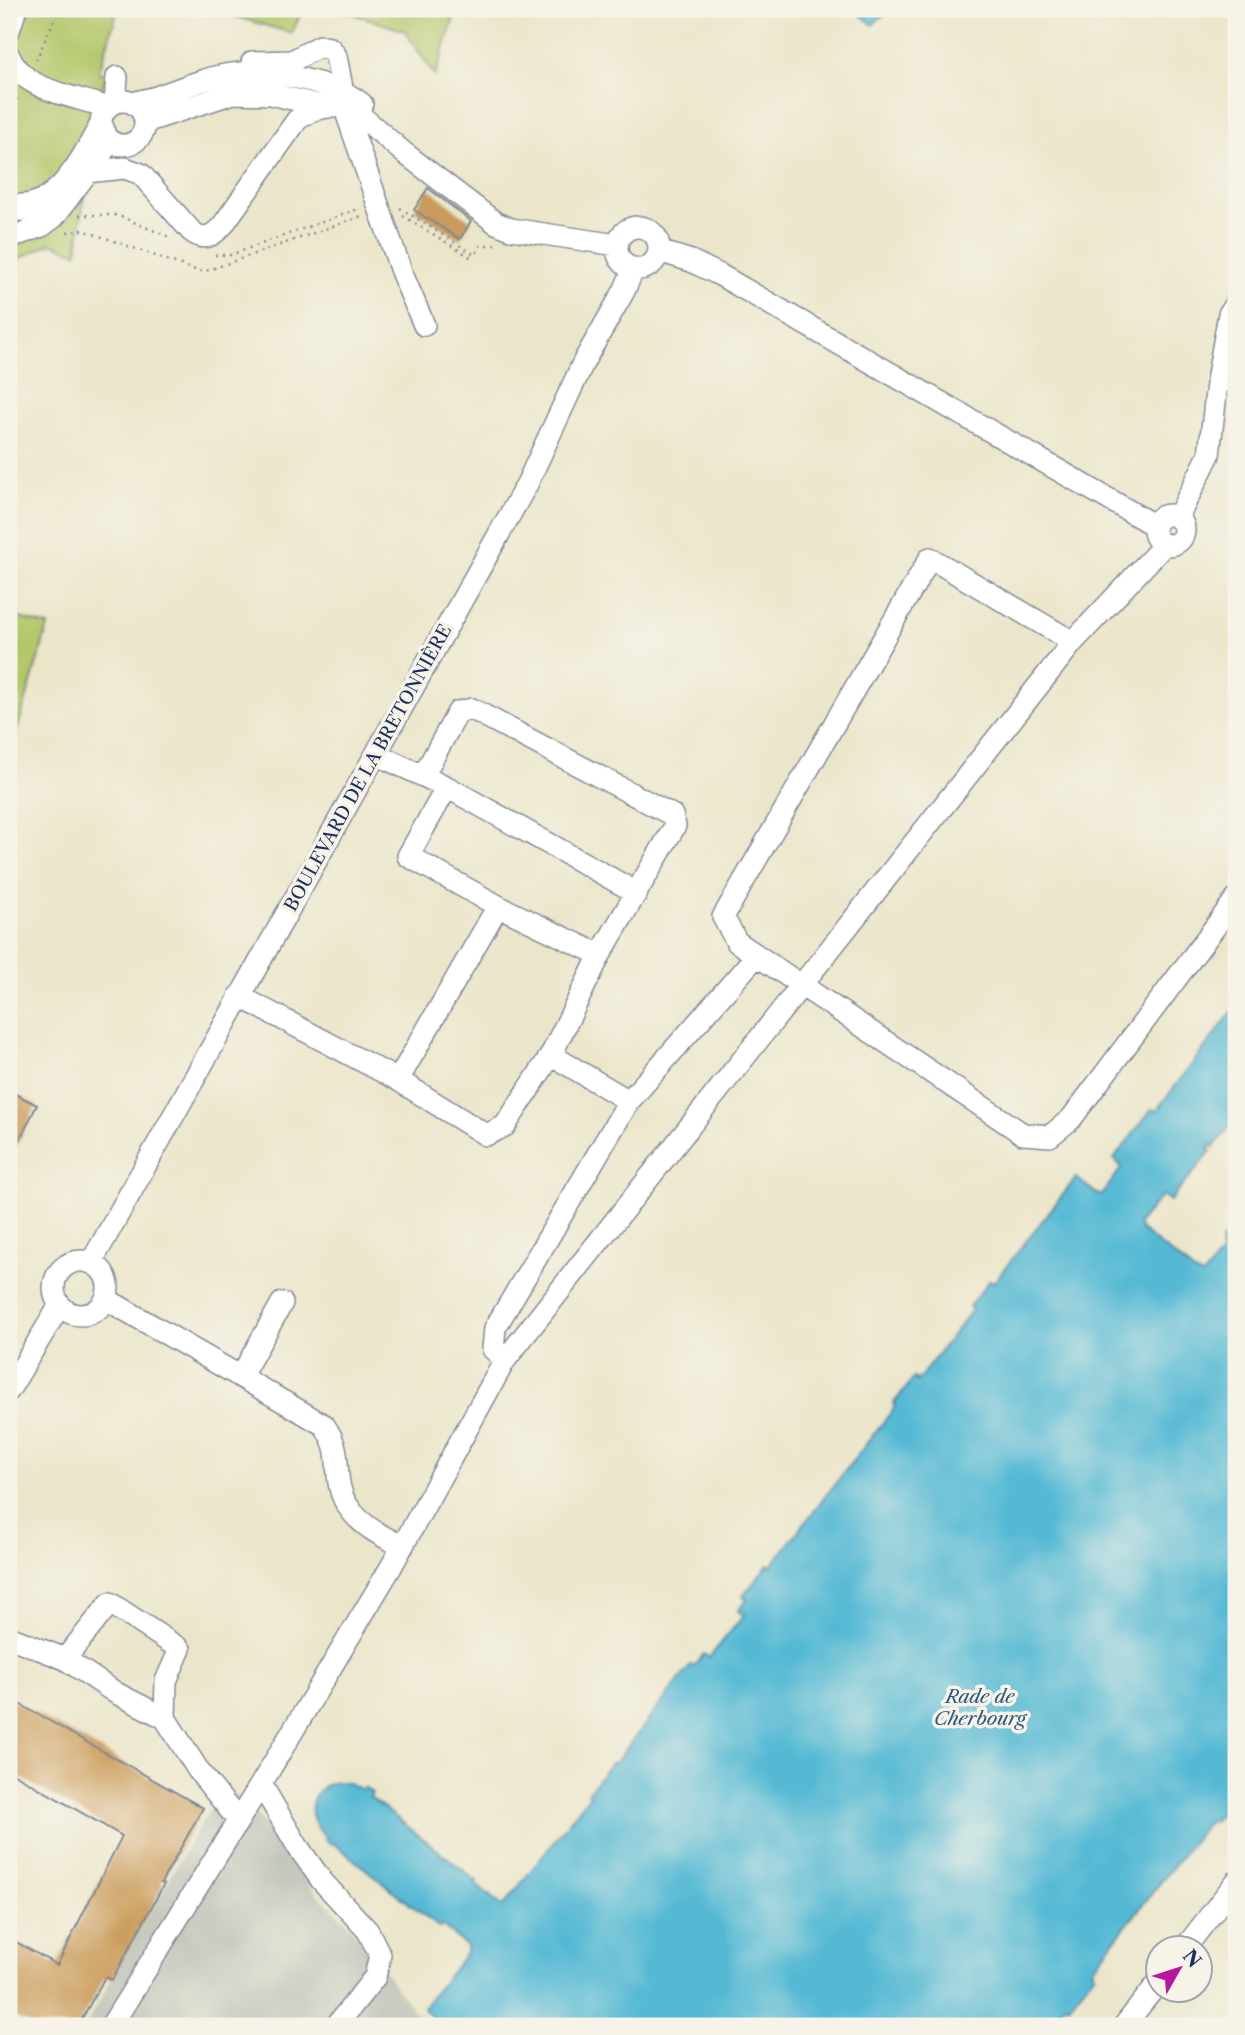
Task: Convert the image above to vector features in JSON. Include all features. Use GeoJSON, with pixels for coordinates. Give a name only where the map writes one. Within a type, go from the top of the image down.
{"type":"FeatureCollection","features":[{"type":"Feature","properties":{"kind":"main road"},"geometry":{"type":"LineString","coordinates":[[9,206],[21,209],[34,207],[57,196],[119,118]]}},
{"type":"Feature","properties":{"kind":"street"},"geometry":{"type":"LineString","coordinates":[[9,30],[16,9]]}},
{"type":"Feature","properties":{"kind":"street"},"geometry":{"type":"LineString","coordinates":[[9,238],[42,226],[54,217],[119,118],[161,81],[216,66],[292,61],[320,47],[330,48],[336,56],[338,102],[386,207],[424,326]]}},
{"type":"Feature","properties":{"kind":"street"},"geometry":{"type":"LineString","coordinates":[[9,56],[13,65],[28,80],[100,104],[119,118],[138,140],[145,129],[142,111],[119,118]]}},
{"type":"Feature","properties":{"kind":"street"},"geometry":{"type":"LineString","coordinates":[[119,118],[156,97],[196,82],[233,74],[265,74],[302,80],[353,109],[403,152],[496,223],[512,229],[619,240]]}},
{"type":"Feature","properties":{"kind":"street"},"geometry":{"type":"LineString","coordinates":[[117,77],[119,118],[141,174],[191,231],[201,238],[209,237],[223,225],[297,120],[306,113],[353,97],[430,163],[503,217],[619,240]]}},
{"type":"Feature","properties":{"kind":"street"},"geometry":{"type":"LineString","coordinates":[[145,122],[233,93],[271,94],[338,102]]}},
{"type":"Feature","properties":{"kind":"street"},"geometry":{"type":"LineString","coordinates":[[86,172],[125,168],[141,174]]}},
{"type":"Feature","properties":{"kind":"street"},"geometry":{"type":"LineString","coordinates":[[643,227],[658,240],[659,251],[650,265],[634,268],[624,264],[620,258],[619,240],[629,228],[643,227]]}},
{"type":"Feature","properties":{"kind":"street"},"geometry":{"type":"LineString","coordinates":[[659,251],[691,261],[720,275],[1160,535]]}},
{"type":"Feature","properties":{"kind":"street","name":"BOULEVARD DE LA BRETONNIÈRE"},"geometry":{"type":"LineString","coordinates":[[91,1263],[527,484],[584,361],[634,268]]}},
{"type":"Feature","properties":{"kind":"street"},"geometry":{"type":"LineString","coordinates":[[111,2026],[261,1784],[403,1546],[505,1360],[800,985],[1160,535],[1164,516],[1178,517],[1209,455],[1228,314],[1236,302]]}},
{"type":"Feature","properties":{"kind":"street"},"geometry":{"type":"LineString","coordinates":[[1073,642],[930,558],[723,917],[737,942],[1023,1134],[1050,1136],[1071,1119],[1236,899]]}},
{"type":"Feature","properties":{"kind":"street"},"geometry":{"type":"LineString","coordinates":[[239,996],[398,1080],[486,1135],[505,1126],[551,1055],[600,955],[675,826],[672,815],[472,709],[458,712],[423,776]]}},
{"type":"Feature","properties":{"kind":"street"},"geometry":{"type":"LineString","coordinates":[[376,754],[447,787],[637,893]]}},
{"type":"Feature","properties":{"kind":"street"},"geometry":{"type":"LineString","coordinates":[[447,787],[408,856],[498,905],[600,955]]}},
{"type":"Feature","properties":{"kind":"street"},"geometry":{"type":"LineString","coordinates":[[398,1080],[498,905]]}},
{"type":"Feature","properties":{"kind":"street"},"geometry":{"type":"LineString","coordinates":[[505,1360],[493,1349],[495,1328],[629,1101],[756,956]]}},
{"type":"Feature","properties":{"kind":"street"},"geometry":{"type":"LineString","coordinates":[[551,1055],[629,1101]]}},
{"type":"Feature","properties":{"kind":"street"},"geometry":{"type":"LineString","coordinates":[[74,1262],[91,1263],[104,1274],[108,1290],[106,1299],[93,1312],[84,1315],[75,1314],[60,1305],[54,1287],[60,1270],[74,1262]]}},
{"type":"Feature","properties":{"kind":"street"},"geometry":{"type":"LineString","coordinates":[[106,1299],[324,1425],[335,1440],[340,1487],[347,1506],[365,1525],[384,1538],[403,1546]]}},
{"type":"Feature","properties":{"kind":"street"},"geometry":{"type":"LineString","coordinates":[[241,1376],[282,1303]]}},
{"type":"Feature","properties":{"kind":"street"},"geometry":{"type":"LineString","coordinates":[[9,1390],[60,1305]]}},
{"type":"Feature","properties":{"kind":"street"},"geometry":{"type":"LineString","coordinates":[[65,1659],[110,1603],[180,1649],[166,1681],[165,1718]]}},
{"type":"Feature","properties":{"kind":"street"},"geometry":{"type":"LineString","coordinates":[[9,1637],[65,1659],[116,1693],[165,1718],[200,1773],[238,1820]]}},
{"type":"Feature","properties":{"kind":"street"},"geometry":{"type":"LineString","coordinates":[[261,1784],[298,1847],[322,1881],[368,1931],[380,1955],[375,1977],[336,2026]]}},
{"type":"Feature","properties":{"kind":"street"},"geometry":{"type":"LineString","coordinates":[[1196,1934],[1236,1882]]}},
{"type":"Feature","properties":{"kind":"street"},"geometry":{"type":"LineString","coordinates":[[1124,2026],[1144,2000]]}},
{"type":"Feature","properties":{"kind":"path"},"geometry":{"type":"LineString","coordinates":[[63,232],[83,230],[198,271],[206,271],[386,207],[472,258],[477,250]]}},
{"type":"Feature","properties":{"kind":"path"},"geometry":{"type":"LineString","coordinates":[[386,207],[475,255]]}},
{"type":"Feature","properties":{"kind":"shaded area"},"geometry":{"type":"Polygon","coordinates":[[[225,1785],[258,1816],[315,1892],[352,1928],[414,2011],[433,2026],[85,2026],[225,1785]]]}},
{"type":"Feature","properties":{"kind":"green space"},"geometry":{"type":"Polygon","coordinates":[[[9,9],[118,9],[99,72],[106,74],[94,120],[77,253],[51,243],[9,264],[9,9]]]}},
{"type":"Feature","properties":{"kind":"green space"},"geometry":{"type":"Polygon","coordinates":[[[209,9],[303,9],[292,33],[209,9]]]}},
{"type":"Feature","properties":{"kind":"green space"},"geometry":{"type":"Polygon","coordinates":[[[339,9],[457,9],[435,76],[405,31],[339,9]]]}},
{"type":"Feature","properties":{"kind":"green space"},"geometry":{"type":"Polygon","coordinates":[[[9,615],[48,626],[9,757],[9,615]]]}},
{"type":"Feature","properties":{"kind":"water"},"geometry":{"type":"Polygon","coordinates":[[[854,9],[900,9],[881,17],[873,25],[854,9]]]}},
{"type":"Feature","properties":{"kind":"water","name":"Rade de Cherbourg"},"geometry":{"type":"Polygon","coordinates":[[[1236,1007],[1236,1118],[1214,1147],[1212,1145],[1208,1149],[1211,1151],[1170,1201],[1162,1195],[1138,1224],[1141,1230],[1203,1276],[1223,1251],[1220,1248],[1224,1243],[1221,1241],[1236,1223],[1236,1794],[1213,1822],[1209,1821],[1092,1969],[1095,1973],[1069,2006],[1065,2004],[1048,2026],[430,2026],[434,2019],[424,2006],[466,1953],[466,1946],[333,1843],[325,1840],[326,1837],[316,1825],[312,1813],[313,1802],[318,1793],[336,1782],[348,1783],[361,1790],[364,1787],[372,1793],[370,1797],[504,1905],[590,1795],[588,1792],[612,1762],[615,1763],[691,1665],[694,1667],[704,1654],[709,1658],[744,1615],[738,1611],[747,1599],[743,1596],[768,1565],[771,1566],[895,1407],[893,1404],[914,1378],[917,1381],[972,1310],[969,1306],[990,1280],[994,1282],[1076,1178],[1102,1195],[1122,1167],[1114,1159],[1152,1109],[1156,1111],[1236,1007]]]}},
{"type":"Feature","properties":{"kind":"building"},"geometry":{"type":"Polygon","coordinates":[[[428,188],[471,221],[460,239],[414,210],[428,188]]]}},
{"type":"Feature","properties":{"kind":"building"},"geometry":{"type":"Polygon","coordinates":[[[9,1091],[37,1105],[9,1161],[9,1091]]]}},
{"type":"Feature","properties":{"kind":"building"},"geometry":{"type":"Polygon","coordinates":[[[9,1698],[203,1808],[112,1980],[105,1977],[78,2026],[33,2026],[9,2014],[9,1938],[57,1965],[122,1836],[9,1771],[9,1698]]]}}]}
